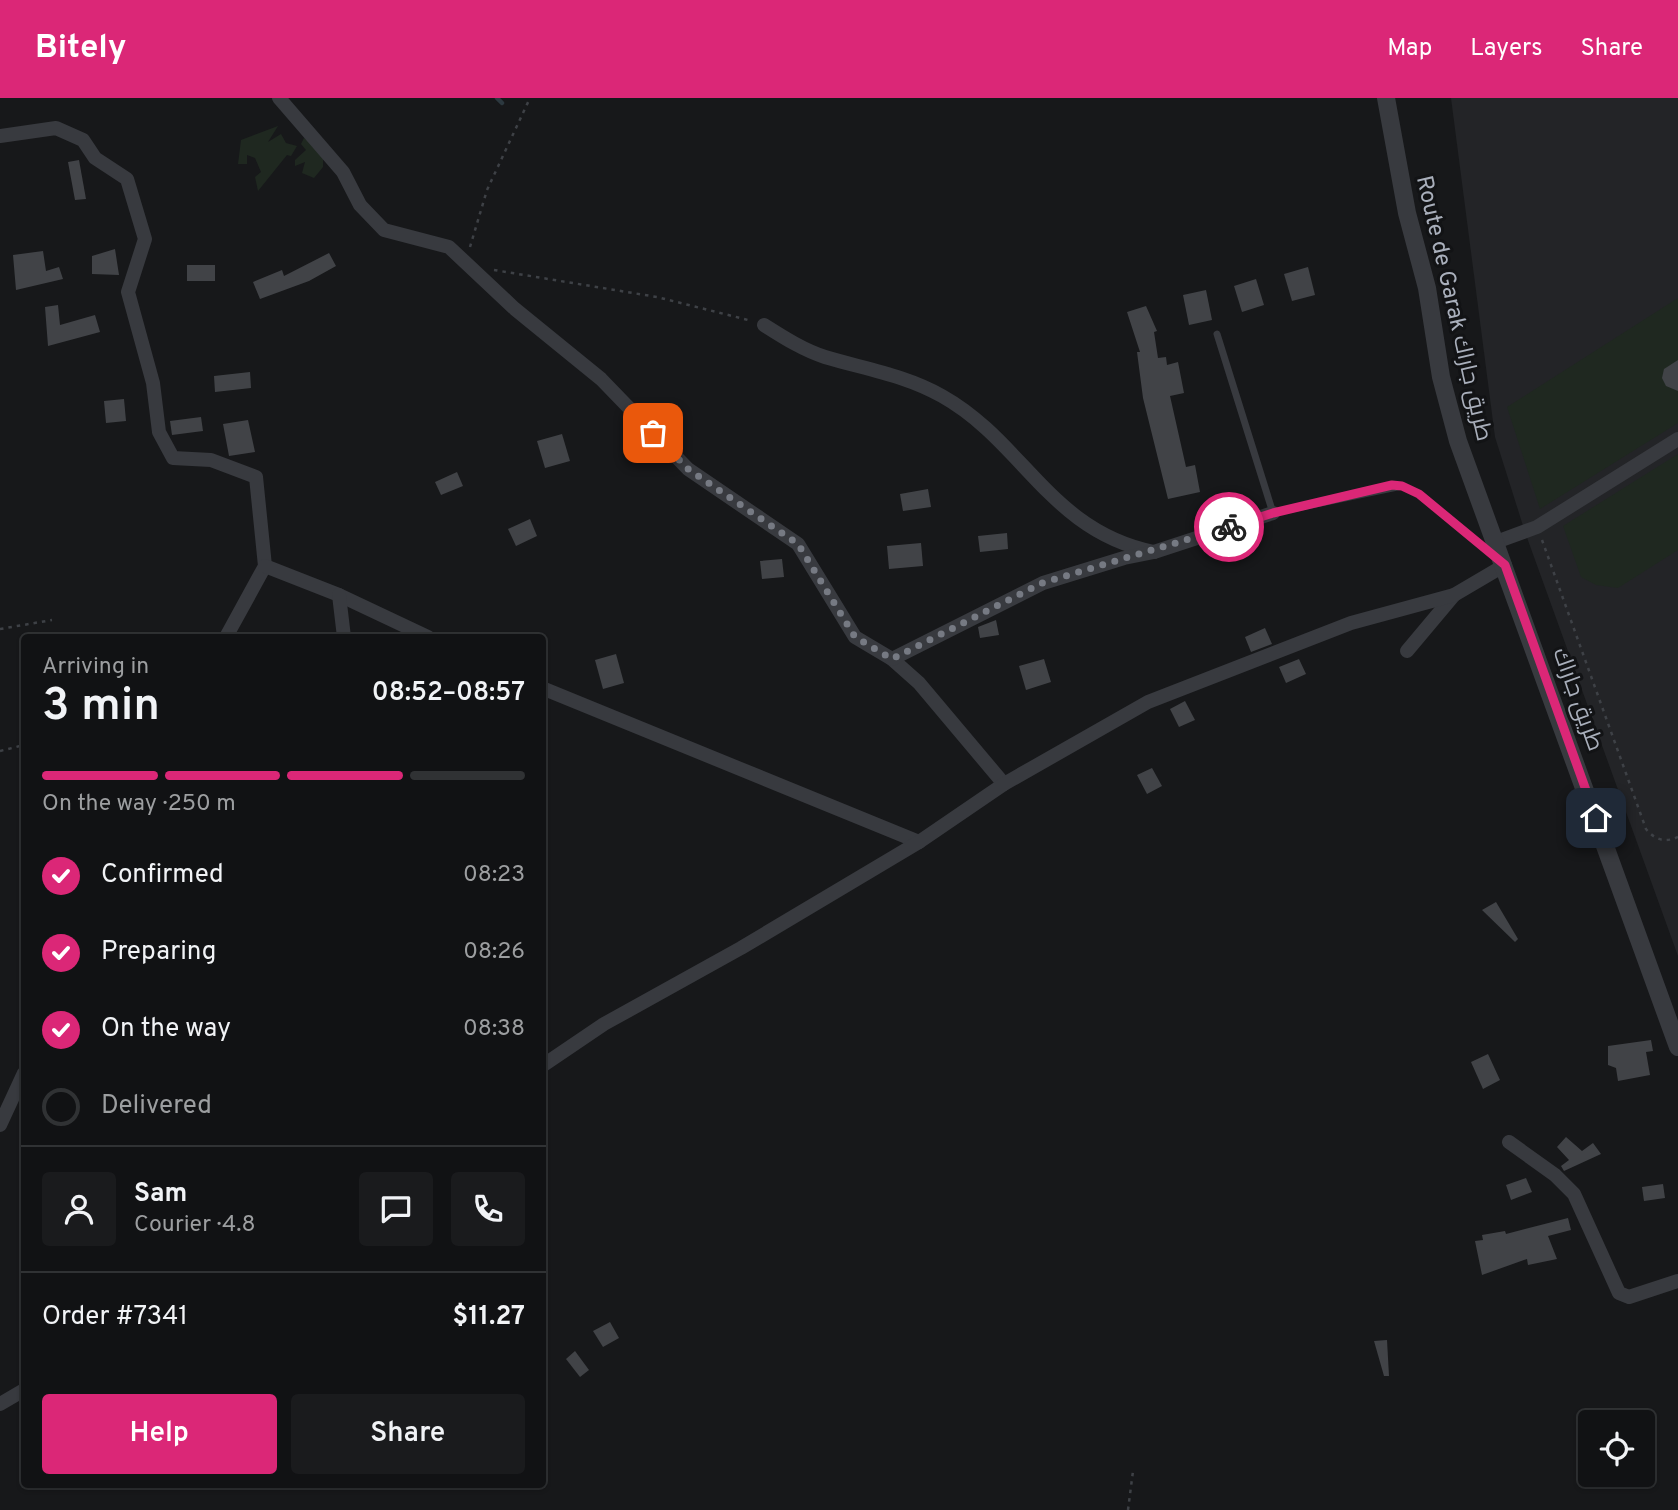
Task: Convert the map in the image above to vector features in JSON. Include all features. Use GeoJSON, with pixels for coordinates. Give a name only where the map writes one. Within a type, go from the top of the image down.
{"type":"FeatureCollection","features":[{"type":"Feature","properties":{"kind":"street"},"geometry":{"type":"LineString","coordinates":[[279,98],[343,172],[360,205],[384,230],[449,247],[515,309],[601,379],[688,469],[798,544],[855,637],[892,659],[919,683],[1004,784]]}},
{"type":"Feature","properties":{"kind":"street","name":"Route de Garak طريق جاراك"},"geometry":{"type":"LineString","coordinates":[[1386,98],[1407,213],[1427,288],[1450,412],[1505,565]]}},
{"type":"Feature","properties":{"kind":"street"},"geometry":{"type":"LineString","coordinates":[[0,136],[56,128],[83,141],[96,158],[127,179],[145,239],[128,292],[153,383],[159,432],[173,458],[211,460],[256,477],[264,566],[228,634]]}},
{"type":"Feature","properties":{"kind":"street"},"geometry":{"type":"LineString","coordinates":[[764,325],[824,356],[886,372],[942,396],[968,415],[1078,520],[1102,536],[1154,552]]}},
{"type":"Feature","properties":{"kind":"street"},"geometry":{"type":"LineString","coordinates":[[1496,542],[1537,527],[1678,439]]}},
{"type":"Feature","properties":{"kind":"street"},"geometry":{"type":"LineString","coordinates":[[892,659],[1042,583],[1124,558],[1154,552],[1273,513]]}},
{"type":"Feature","properties":{"kind":"street"},"geometry":{"type":"LineString","coordinates":[[546,1063],[604,1024],[741,948],[919,842],[1004,784],[1148,702],[1351,623],[1454,595],[1505,565]]}},
{"type":"Feature","properties":{"kind":"street","name":"طريق جاراك"},"geometry":{"type":"LineString","coordinates":[[1505,565],[1678,1047]]}},
{"type":"Feature","properties":{"kind":"street"},"geometry":{"type":"LineString","coordinates":[[264,566],[339,595],[422,634]]}},
{"type":"Feature","properties":{"kind":"street"},"geometry":{"type":"LineString","coordinates":[[339,595],[344,634]]}},
{"type":"Feature","properties":{"kind":"street"},"geometry":{"type":"LineString","coordinates":[[1407,651],[1454,595]]}},
{"type":"Feature","properties":{"kind":"street"},"geometry":{"type":"LineString","coordinates":[[546,690],[919,842]]}},
{"type":"Feature","properties":{"kind":"street"},"geometry":{"type":"LineString","coordinates":[[0,1125],[21,1080]]}},
{"type":"Feature","properties":{"kind":"street"},"geometry":{"type":"LineString","coordinates":[[1509,1142],[1555,1175],[1574,1194],[1619,1293],[1629,1297],[1678,1281]]}},
{"type":"Feature","properties":{"kind":"street"},"geometry":{"type":"LineString","coordinates":[[0,1404],[21,1392]]}},
{"type":"Feature","properties":{"kind":"lane"},"geometry":{"type":"LineString","coordinates":[[1217,334],[1273,513],[1402,486],[1419,494],[1505,565]]}},
{"type":"Feature","properties":{"kind":"path"},"geometry":{"type":"LineString","coordinates":[[530,98],[487,190],[466,262],[551,281],[657,297],[732,314],[764,325]]}},
{"type":"Feature","properties":{"kind":"path"},"geometry":{"type":"LineString","coordinates":[[1537,527],[1646,829],[1653,837],[1663,841],[1678,837]]}},
{"type":"Feature","properties":{"kind":"path"},"geometry":{"type":"LineString","coordinates":[[0,629],[52,620]]}},
{"type":"Feature","properties":{"kind":"path"},"geometry":{"type":"LineString","coordinates":[[0,751],[21,746]]}},
{"type":"Feature","properties":{"kind":"path"},"geometry":{"type":"LineString","coordinates":[[1128,1510],[1133,1471]]}},
{"type":"Feature","properties":{"kind":"shaded area"},"geometry":{"type":"Polygon","coordinates":[[[1451,98],[1678,98],[1678,956],[1525,532],[1495,437],[1451,98]]]}},
{"type":"Feature","properties":{"kind":"shaded area"},"geometry":{"type":"Polygon","coordinates":[[[278,126],[268,142],[281,134],[286,143],[297,146],[258,191],[255,177],[261,172],[255,158],[247,155],[247,164],[238,164],[241,140],[278,126]]]}},
{"type":"Feature","properties":{"kind":"shaded area"},"geometry":{"type":"Polygon","coordinates":[[[304,138],[323,151],[323,167],[314,178],[302,173],[305,162],[295,166],[295,160],[306,150],[301,144],[304,138]]]}},
{"type":"Feature","properties":{"kind":"shaded area"},"geometry":{"type":"Polygon","coordinates":[[[1678,298],[1678,423],[1540,509],[1507,407],[1678,298]]]}},
{"type":"Feature","properties":{"kind":"shaded area"},"geometry":{"type":"Polygon","coordinates":[[[1678,454],[1678,550],[1618,588],[1596,585],[1581,577],[1563,526],[1678,454]]]}},
{"type":"Feature","properties":{"kind":"building"},"geometry":{"type":"Polygon","coordinates":[[[79,160],[86,199],[75,200],[68,162],[79,160]]]}},
{"type":"Feature","properties":{"kind":"building"},"geometry":{"type":"Polygon","coordinates":[[[115,249],[119,275],[92,274],[92,256],[115,249]]]}},
{"type":"Feature","properties":{"kind":"building"},"geometry":{"type":"Polygon","coordinates":[[[43,251],[46,271],[59,267],[63,279],[16,290],[13,255],[43,251]]]}},
{"type":"Feature","properties":{"kind":"building"},"geometry":{"type":"Polygon","coordinates":[[[329,253],[336,266],[309,281],[260,299],[253,282],[282,270],[284,276],[329,253]]]}},
{"type":"Feature","properties":{"kind":"building"},"geometry":{"type":"Polygon","coordinates":[[[187,265],[215,265],[215,281],[187,281],[187,265]]]}},
{"type":"Feature","properties":{"kind":"building"},"geometry":{"type":"Polygon","coordinates":[[[1308,267],[1315,295],[1292,301],[1284,274],[1308,267]]]}},
{"type":"Feature","properties":{"kind":"building"},"geometry":{"type":"Polygon","coordinates":[[[1256,279],[1264,305],[1242,312],[1234,286],[1256,279]]]}},
{"type":"Feature","properties":{"kind":"building"},"geometry":{"type":"Polygon","coordinates":[[[1206,290],[1212,320],[1189,325],[1183,295],[1206,290]]]}},
{"type":"Feature","properties":{"kind":"building"},"geometry":{"type":"Polygon","coordinates":[[[58,305],[60,325],[95,315],[100,332],[48,346],[45,307],[58,305]]]}},
{"type":"Feature","properties":{"kind":"building"},"geometry":{"type":"Polygon","coordinates":[[[1146,306],[1157,331],[1154,332],[1158,358],[1166,357],[1167,365],[1178,362],[1184,393],[1170,396],[1186,467],[1195,465],[1200,492],[1168,499],[1143,398],[1137,352],[1140,352],[1127,312],[1146,306]]]}},
{"type":"Feature","properties":{"kind":"building"},"geometry":{"type":"Polygon","coordinates":[[[1678,360],[1678,391],[1666,386],[1662,378],[1664,369],[1678,360]]]}},
{"type":"Feature","properties":{"kind":"building"},"geometry":{"type":"Polygon","coordinates":[[[250,372],[251,388],[215,392],[214,376],[250,372]]]}},
{"type":"Feature","properties":{"kind":"building"},"geometry":{"type":"Polygon","coordinates":[[[124,399],[126,421],[106,423],[104,401],[124,399]]]}},
{"type":"Feature","properties":{"kind":"building"},"geometry":{"type":"Polygon","coordinates":[[[201,417],[203,431],[172,435],[170,421],[201,417]]]}},
{"type":"Feature","properties":{"kind":"building"},"geometry":{"type":"Polygon","coordinates":[[[248,420],[255,452],[229,456],[223,424],[248,420]]]}},
{"type":"Feature","properties":{"kind":"building"},"geometry":{"type":"Polygon","coordinates":[[[562,434],[570,461],[545,468],[537,441],[562,434]]]}},
{"type":"Feature","properties":{"kind":"building"},"geometry":{"type":"Polygon","coordinates":[[[457,472],[463,486],[441,495],[435,482],[457,472]]]}},
{"type":"Feature","properties":{"kind":"building"},"geometry":{"type":"Polygon","coordinates":[[[928,489],[931,507],[903,511],[900,494],[928,489]]]}},
{"type":"Feature","properties":{"kind":"building"},"geometry":{"type":"Polygon","coordinates":[[[530,519],[537,536],[516,546],[508,529],[530,519]]]}},
{"type":"Feature","properties":{"kind":"building"},"geometry":{"type":"Polygon","coordinates":[[[1007,533],[1008,549],[980,552],[978,536],[1007,533]]]}},
{"type":"Feature","properties":{"kind":"building"},"geometry":{"type":"Polygon","coordinates":[[[921,543],[923,566],[889,569],[887,546],[921,543]]]}},
{"type":"Feature","properties":{"kind":"building"},"geometry":{"type":"Polygon","coordinates":[[[782,559],[784,577],[762,579],[760,561],[782,559]]]}},
{"type":"Feature","properties":{"kind":"building"},"geometry":{"type":"Polygon","coordinates":[[[996,620],[999,635],[980,638],[978,627],[996,620]]]}},
{"type":"Feature","properties":{"kind":"building"},"geometry":{"type":"Polygon","coordinates":[[[1265,628],[1272,644],[1251,652],[1245,637],[1265,628]]]}},
{"type":"Feature","properties":{"kind":"building"},"geometry":{"type":"Polygon","coordinates":[[[616,654],[624,683],[603,689],[595,660],[616,654]]]}},
{"type":"Feature","properties":{"kind":"building"},"geometry":{"type":"Polygon","coordinates":[[[1044,659],[1051,682],[1026,690],[1019,666],[1044,659]]]}},
{"type":"Feature","properties":{"kind":"building"},"geometry":{"type":"Polygon","coordinates":[[[1299,659],[1306,674],[1286,683],[1279,667],[1299,659]]]}},
{"type":"Feature","properties":{"kind":"building"},"geometry":{"type":"Polygon","coordinates":[[[1185,701],[1195,720],[1179,727],[1170,709],[1185,701]]]}},
{"type":"Feature","properties":{"kind":"building"},"geometry":{"type":"Polygon","coordinates":[[[1152,768],[1162,786],[1147,794],[1137,775],[1152,768]]]}},
{"type":"Feature","properties":{"kind":"building"},"geometry":{"type":"Polygon","coordinates":[[[1496,902],[1518,939],[1515,942],[1482,910],[1496,902]]]}},
{"type":"Feature","properties":{"kind":"building"},"geometry":{"type":"Polygon","coordinates":[[[1651,1040],[1653,1051],[1646,1052],[1650,1075],[1618,1081],[1616,1068],[1608,1065],[1608,1046],[1651,1040]]]}},
{"type":"Feature","properties":{"kind":"building"},"geometry":{"type":"Polygon","coordinates":[[[1488,1054],[1500,1080],[1483,1089],[1471,1062],[1488,1054]]]}},
{"type":"Feature","properties":{"kind":"building"},"geometry":{"type":"Polygon","coordinates":[[[1566,1137],[1582,1151],[1593,1143],[1601,1154],[1564,1171],[1561,1166],[1569,1160],[1557,1147],[1566,1137]]]}},
{"type":"Feature","properties":{"kind":"building"},"geometry":{"type":"Polygon","coordinates":[[[1526,1178],[1532,1192],[1511,1200],[1506,1185],[1526,1178]]]}},
{"type":"Feature","properties":{"kind":"building"},"geometry":{"type":"Polygon","coordinates":[[[1663,1184],[1665,1198],[1644,1201],[1642,1187],[1663,1184]]]}},
{"type":"Feature","properties":{"kind":"building"},"geometry":{"type":"Polygon","coordinates":[[[1568,1218],[1571,1230],[1548,1236],[1557,1259],[1528,1265],[1527,1259],[1482,1275],[1475,1241],[1483,1240],[1482,1235],[1505,1231],[1506,1234],[1568,1218]]]}},
{"type":"Feature","properties":{"kind":"building"},"geometry":{"type":"Polygon","coordinates":[[[610,1322],[619,1338],[603,1347],[593,1331],[610,1322]]]}},
{"type":"Feature","properties":{"kind":"building"},"geometry":{"type":"Polygon","coordinates":[[[1387,1340],[1389,1376],[1384,1376],[1374,1341],[1387,1340]]]}},
{"type":"Feature","properties":{"kind":"building"},"geometry":{"type":"Polygon","coordinates":[[[575,1351],[589,1370],[580,1377],[566,1359],[575,1351]]]}},
{"type":"Feature","properties":{"kind":"waterway"},"geometry":{"type":"LineString","coordinates":[[497,98],[502,103]]}},
{"type":"Feature","properties":{"kind":"way so far"},"geometry":{"type":"LineString","coordinates":[[653,433],[688,469],[798,544],[855,637],[892,659],[1042,583],[1124,558],[1154,552],[1229,527]]}},
{"type":"Feature","properties":{"kind":"route"},"geometry":{"type":"LineString","coordinates":[[1229,527],[1273,513],[1392,485],[1402,486],[1419,494],[1505,565],[1596,818]]}}]}
